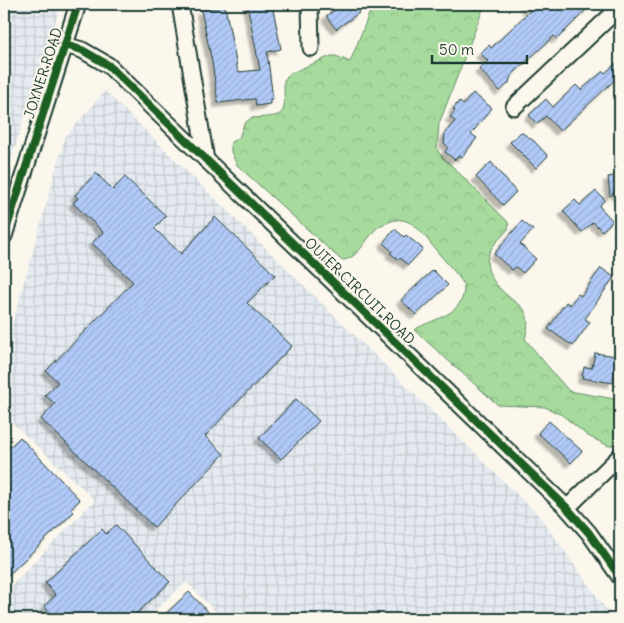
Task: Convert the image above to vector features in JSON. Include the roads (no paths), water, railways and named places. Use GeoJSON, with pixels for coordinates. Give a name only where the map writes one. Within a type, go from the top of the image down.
{"type":"FeatureCollection","features":[{"type":"Feature","properties":{"kind":"street","name":"JOYNER ROAD"},"geometry":{"type":"LineString","coordinates":[[4,236],[78,4]]}},
{"type":"Feature","properties":{"kind":"street"},"geometry":{"type":"LineString","coordinates":[[180,4],[206,160]]}},
{"type":"Feature","properties":{"kind":"street"},"geometry":{"type":"LineString","coordinates":[[310,4],[311,48]]}},
{"type":"Feature","properties":{"kind":"street"},"geometry":{"type":"LineString","coordinates":[[514,107],[620,8]]}},
{"type":"Feature","properties":{"kind":"street","name":"OUTER CIRCUIT ROAD"},"geometry":{"type":"LineString","coordinates":[[65,44],[82,50],[108,65],[567,508],[589,533],[620,576]]}},
{"type":"Feature","properties":{"kind":"street"},"geometry":{"type":"LineString","coordinates":[[567,508],[620,456]]}}]}
